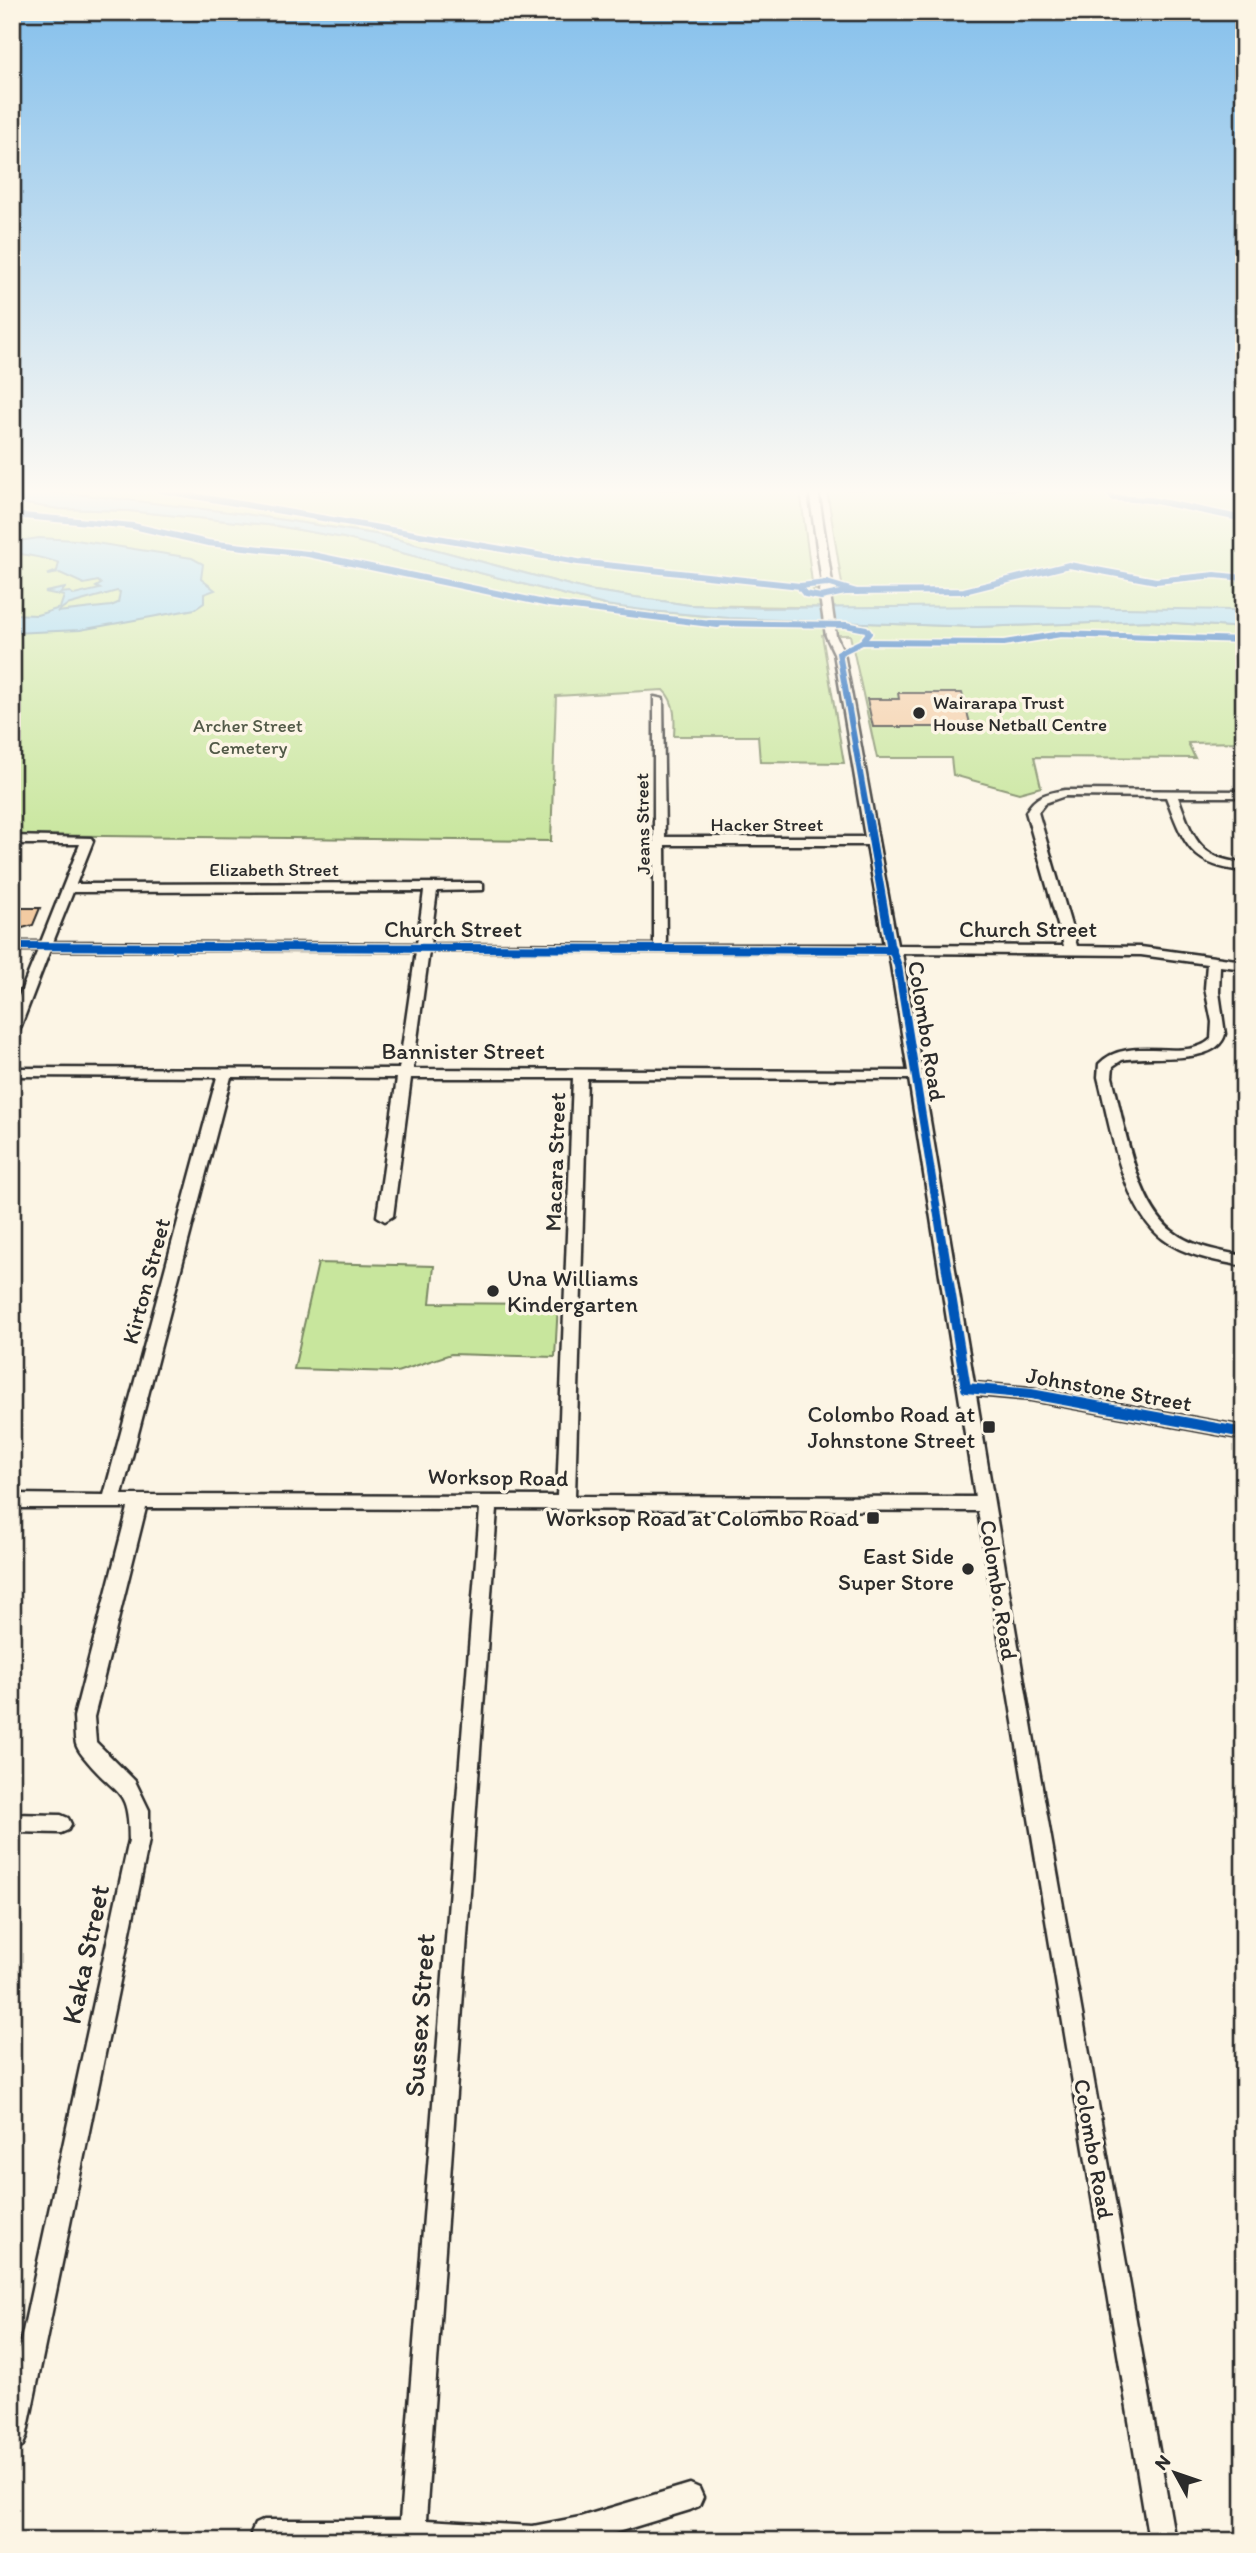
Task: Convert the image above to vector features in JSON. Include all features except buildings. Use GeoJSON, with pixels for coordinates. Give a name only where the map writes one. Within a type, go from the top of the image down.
{"type":"FeatureCollection","features":[{"type":"Feature","properties":{"kind":"street","name":"Colombo Road"},"geometry":{"type":"LineString","coordinates":[[831,609],[893,950],[984,1504],[1162,2541]]}},
{"type":"Feature","properties":{"kind":"street","name":"Jeans Street"},"geometry":{"type":"LineString","coordinates":[[658,699],[660,948]]}},
{"type":"Feature","properties":{"kind":"street"},"geometry":{"type":"LineString","coordinates":[[1072,950],[1032,812],[1036,804],[1045,797],[1065,793],[1244,794]]}},
{"type":"Feature","properties":{"kind":"street"},"geometry":{"type":"LineString","coordinates":[[1171,794],[1193,848],[1200,856],[1224,866],[1244,867]]}},
{"type":"Feature","properties":{"kind":"street"},"geometry":{"type":"LineString","coordinates":[[12,840],[87,841],[12,1031]]}},
{"type":"Feature","properties":{"kind":"street","name":"Hacker Street"},"geometry":{"type":"LineString","coordinates":[[660,841],[874,841]]}},
{"type":"Feature","properties":{"kind":"street","name":"Elizabeth Street"},"geometry":{"type":"LineString","coordinates":[[69,888],[478,887]]}},
{"type":"Feature","properties":{"kind":"street"},"geometry":{"type":"LineString","coordinates":[[385,1216],[431,888]]}},
{"type":"Feature","properties":{"kind":"street","name":"Church Street"},"geometry":{"type":"LineString","coordinates":[[12,946],[1140,951],[1244,965]]}},
{"type":"Feature","properties":{"kind":"street"},"geometry":{"type":"LineString","coordinates":[[1214,960],[1212,990],[1219,1029],[1211,1048],[1196,1052],[1130,1052],[1114,1056],[1105,1065],[1105,1077],[1141,1201],[1152,1221],[1166,1235],[1187,1246],[1244,1261]]}},
{"type":"Feature","properties":{"kind":"street","name":"Bannister Street"},"geometry":{"type":"LineString","coordinates":[[12,1072],[914,1075]]}},
{"type":"Feature","properties":{"kind":"street","name":"Kirton Street"},"geometry":{"type":"LineString","coordinates":[[111,1501],[225,1073]]}},
{"type":"Feature","properties":{"kind":"street","name":"Macara Street"},"geometry":{"type":"LineString","coordinates":[[566,1503],[580,1074]]}},
{"type":"Feature","properties":{"kind":"street","name":"Johnstone Street"},"geometry":{"type":"LineString","coordinates":[[966,1388],[1031,1394],[1244,1433]]}},
{"type":"Feature","properties":{"kind":"street","name":"Worksop Road"},"geometry":{"type":"LineString","coordinates":[[12,1500],[984,1504]]}},
{"type":"Feature","properties":{"kind":"street","name":"Kaka Street"},"geometry":{"type":"LineString","coordinates":[[13,2438],[139,1840],[139,1810],[128,1787],[102,1764],[86,1745],[84,1717],[139,1501]]}},
{"type":"Feature","properties":{"kind":"street","name":"Sussex Street"},"geometry":{"type":"LineString","coordinates":[[412,2533],[489,1501]]}},
{"type":"Feature","properties":{"kind":"street"},"geometry":{"type":"LineString","coordinates":[[12,1823],[61,1824]]}},
{"type":"Feature","properties":{"kind":"street"},"geometry":{"type":"LineString","coordinates":[[264,2533],[412,2533],[533,2539],[580,2530],[690,2497]]}},
{"type":"Feature","properties":{"kind":"green space","name":"Archer Street Cemetery"},"geometry":{"type":"Polygon","coordinates":[[[12,609],[637,609],[729,618],[977,627],[1148,621],[1244,628],[1244,742],[1188,743],[1195,758],[1034,757],[1041,787],[1019,793],[953,775],[951,758],[877,758],[850,635],[822,635],[844,763],[760,762],[758,736],[674,736],[672,706],[663,690],[556,696],[551,841],[12,835],[12,609]]]}},
{"type":"Feature","properties":{"kind":"green space"},"geometry":{"type":"Polygon","coordinates":[[[1155,609],[1244,609],[1244,611],[1155,609]]]}},
{"type":"Feature","properties":{"kind":"green space"},"geometry":{"type":"Polygon","coordinates":[[[318,1263],[434,1266],[430,1303],[558,1304],[555,1357],[451,1354],[397,1372],[294,1369],[318,1263]]]}},
{"type":"Feature","properties":{"kind":"water"},"geometry":{"type":"Polygon","coordinates":[[[56,609],[61,609],[57,612],[83,609],[194,609],[80,630],[12,633],[12,614],[37,615],[56,609]]]}},
{"type":"Feature","properties":{"kind":"water"},"geometry":{"type":"Polygon","coordinates":[[[637,609],[1233,610],[1244,611],[1244,628],[1148,621],[977,627],[729,618],[637,609]]]}},
{"type":"Feature","properties":{"kind":"cycle path"},"geometry":{"type":"LineString","coordinates":[[590,609],[718,625]]}},
{"type":"Feature","properties":{"kind":"cycle path"},"geometry":{"type":"LineString","coordinates":[[709,623],[846,625],[866,629],[869,633],[862,642],[839,653],[890,944],[898,966],[966,1388],[1031,1394],[1244,1433]]}},
{"type":"Feature","properties":{"kind":"cycle path"},"geometry":{"type":"LineString","coordinates":[[862,642],[1004,643],[1061,634],[1244,640]]}},
{"type":"Feature","properties":{"kind":"cycle path"},"geometry":{"type":"LineString","coordinates":[[12,946],[893,950]]}},
{"type":"Feature","properties":{"kind":"place","name":"Wairarapa Trust House Netball Centre"},"geometry":{"type":"Point","coordinates":[919,713]}},
{"type":"Feature","properties":{"kind":"place","name":"Una Williams Kindergarten"},"geometry":{"type":"Point","coordinates":[493,1291]}},
{"type":"Feature","properties":{"kind":"place","name":"Colombo Road at Johnstone Street"},"geometry":{"type":"Point","coordinates":[989,1427]}},
{"type":"Feature","properties":{"kind":"place","name":"Worksop Road at Colombo Road"},"geometry":{"type":"Point","coordinates":[873,1518]}},
{"type":"Feature","properties":{"kind":"place","name":"East Side Super Store"},"geometry":{"type":"Point","coordinates":[968,1569]}}]}
